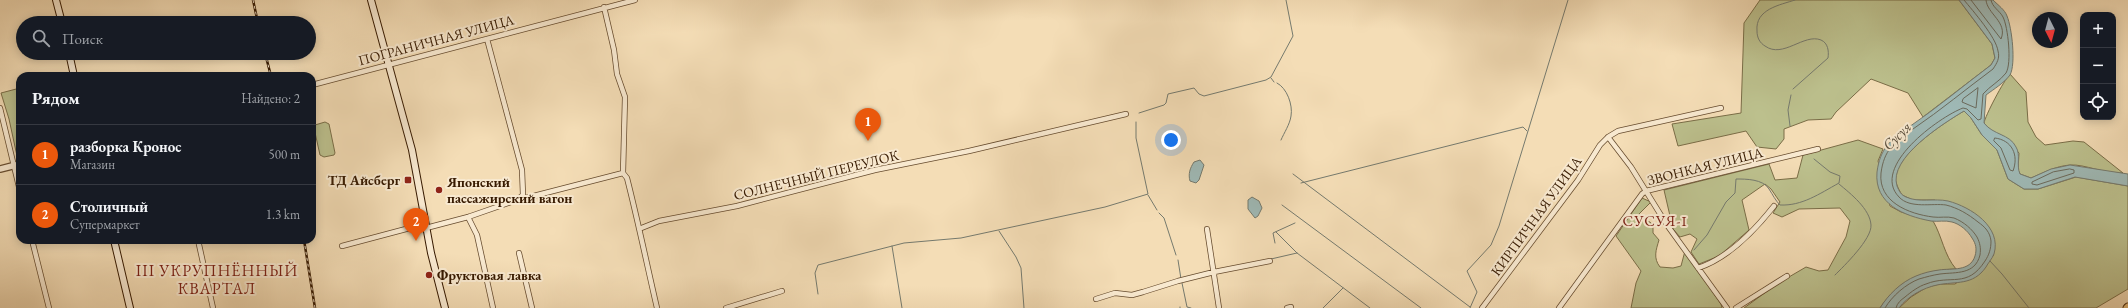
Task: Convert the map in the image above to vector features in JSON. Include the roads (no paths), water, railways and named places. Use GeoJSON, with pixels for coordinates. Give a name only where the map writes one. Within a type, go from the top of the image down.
{"type":"FeatureCollection","features":[{"type":"Feature","properties":{"kind":"main road"},"geometry":{"type":"LineString","coordinates":[[56,0],[60,16]]}},
{"type":"Feature","properties":{"kind":"main road"},"geometry":{"type":"LineString","coordinates":[[371,0],[389,66],[402,106],[412,150],[426,228],[445,308]]}},
{"type":"Feature","properties":{"kind":"main road"},"geometry":{"type":"LineString","coordinates":[[71,60],[73,72]]}},
{"type":"Feature","properties":{"kind":"main road"},"geometry":{"type":"LineString","coordinates":[[115,244],[130,308]]}},
{"type":"Feature","properties":{"kind":"street","name":"ПОГРАНИЧНАЯ УЛИЦА"},"geometry":{"type":"LineString","coordinates":[[316,84],[635,0]]}},
{"type":"Feature","properties":{"kind":"street"},"geometry":{"type":"LineString","coordinates":[[604,7],[614,50],[617,74],[625,97],[623,173],[627,178],[658,308]]}},
{"type":"Feature","properties":{"kind":"street"},"geometry":{"type":"LineString","coordinates":[[487,38],[522,170],[523,195],[517,200]]}},
{"type":"Feature","properties":{"kind":"street"},"geometry":{"type":"LineString","coordinates":[[0,108],[16,161]]}},
{"type":"Feature","properties":{"kind":"street"},"geometry":{"type":"LineString","coordinates":[[1721,108],[1618,131],[1608,137],[1727,308]]}},
{"type":"Feature","properties":{"kind":"street","name":"СОЛНЕЧНЫЙ ПЕРЕУЛОК"},"geometry":{"type":"LineString","coordinates":[[639,229],[659,221],[737,206],[875,170],[1126,114]]}},
{"type":"Feature","properties":{"kind":"street","name":"КИРПИЧНАЯ УЛИЦА"},"geometry":{"type":"LineString","coordinates":[[1482,308],[1578,180],[1600,145],[1608,137]]}},
{"type":"Feature","properties":{"kind":"street","name":"ЗВОНКАЯ УЛИЦА"},"geometry":{"type":"LineString","coordinates":[[1559,308],[1642,194],[1646,191],[1818,149]]}},
{"type":"Feature","properties":{"kind":"street"},"geometry":{"type":"LineString","coordinates":[[0,169],[16,164]]}},
{"type":"Feature","properties":{"kind":"street"},"geometry":{"type":"LineString","coordinates":[[342,246],[406,229],[426,228],[468,217],[517,200],[623,173]]}},
{"type":"Feature","properties":{"kind":"street"},"geometry":{"type":"LineString","coordinates":[[1698,268],[1715,261],[1752,232],[1774,206]]}},
{"type":"Feature","properties":{"kind":"street"},"geometry":{"type":"LineString","coordinates":[[468,217],[477,235],[493,308]]}},
{"type":"Feature","properties":{"kind":"street"},"geometry":{"type":"LineString","coordinates":[[1207,229],[1219,308]]}},
{"type":"Feature","properties":{"kind":"street"},"geometry":{"type":"LineString","coordinates":[[33,244],[50,308]]}},
{"type":"Feature","properties":{"kind":"street"},"geometry":{"type":"LineString","coordinates":[[199,244],[213,308]]}},
{"type":"Feature","properties":{"kind":"street"},"geometry":{"type":"LineString","coordinates":[[519,253],[532,308]]}},
{"type":"Feature","properties":{"kind":"street"},"geometry":{"type":"LineString","coordinates":[[1096,299],[1115,293],[1132,295],[1214,272],[1270,261]]}},
{"type":"Feature","properties":{"kind":"street"},"geometry":{"type":"LineString","coordinates":[[1736,308],[1786,276]]}},
{"type":"Feature","properties":{"kind":"street"},"geometry":{"type":"LineString","coordinates":[[726,308],[782,291]]}},
{"type":"Feature","properties":{"kind":"water"},"geometry":{"type":"Polygon","coordinates":[[[1959,0],[1993,0],[2007,16],[2013,46],[2012,70],[2005,81],[1986,95],[1984,123],[1992,130],[2010,139],[2013,143],[2018,153],[2018,167],[2020,174],[2031,178],[2051,169],[2070,165],[2128,174],[2128,186],[2075,177],[2038,189],[2024,189],[2008,179],[1997,150],[1982,135],[1971,118],[1964,111],[1920,142],[1909,153],[1901,164],[1896,175],[1897,186],[1903,195],[1911,199],[1948,201],[1975,213],[1989,227],[1993,235],[1995,244],[1994,254],[1981,273],[1970,280],[1926,288],[1911,296],[1899,308],[1880,308],[1895,289],[1910,279],[1939,270],[1965,267],[1973,261],[1975,256],[1976,249],[1974,242],[1970,235],[1961,226],[1949,221],[1921,219],[1901,212],[1886,200],[1880,192],[1877,183],[1878,164],[1883,151],[1891,141],[1991,65],[1995,58],[1992,44],[1959,0]]]}},
{"type":"Feature","properties":{"kind":"water"},"geometry":{"type":"Polygon","coordinates":[[[1200,160],[1204,165],[1199,180],[1196,183],[1190,181],[1189,173],[1194,162],[1200,160]]]}},
{"type":"Feature","properties":{"kind":"water"},"geometry":{"type":"Polygon","coordinates":[[[1252,197],[1259,201],[1262,208],[1258,216],[1255,218],[1248,209],[1248,200],[1252,197]]]}},
{"type":"Feature","properties":{"kind":"waterway"},"geometry":{"type":"LineString","coordinates":[[1139,113],[1164,105],[1168,94],[1194,88],[1199,94],[1204,96],[1266,80],[1271,77],[1293,36],[1286,0]]}},
{"type":"Feature","properties":{"kind":"waterway"},"geometry":{"type":"LineString","coordinates":[[1470,308],[1477,292],[1467,271],[1491,245],[1499,226],[1568,0]]}},
{"type":"Feature","properties":{"kind":"waterway"},"geometry":{"type":"LineString","coordinates":[[1793,89],[1828,58],[1827,45],[1821,40],[1814,39],[1779,50],[1772,49],[1760,42],[1757,24],[1764,13],[1770,9],[1795,0]]}},
{"type":"Feature","properties":{"kind":"waterway"},"geometry":{"type":"LineString","coordinates":[[1271,78],[1274,82]]}},
{"type":"Feature","properties":{"kind":"waterway"},"geometry":{"type":"LineString","coordinates":[[1277,83],[1284,89],[1291,107],[1290,119],[1281,140]]}},
{"type":"Feature","properties":{"kind":"waterway"},"geometry":{"type":"LineString","coordinates":[[1790,126],[1788,110],[1791,95]]}},
{"type":"Feature","properties":{"kind":"waterway"},"geometry":{"type":"LineString","coordinates":[[818,294],[815,273],[818,265],[904,243],[961,238],[1105,207],[1148,194],[1136,138],[1136,122]]}},
{"type":"Feature","properties":{"kind":"waterway"},"geometry":{"type":"LineString","coordinates":[[1301,183],[1523,127],[1527,131]]}},
{"type":"Feature","properties":{"kind":"waterway"},"geometry":{"type":"LineString","coordinates":[[1694,250],[1707,235],[1726,202],[1735,193],[1736,179],[1754,180],[1763,183],[1780,205],[1796,204],[1839,183],[1840,176],[1830,172],[1814,159]]}},
{"type":"Feature","properties":{"kind":"waterway"},"geometry":{"type":"LineString","coordinates":[[1293,174],[1470,307]]}},
{"type":"Feature","properties":{"kind":"waterway"},"geometry":{"type":"LineString","coordinates":[[1835,275],[1862,245],[1870,231],[1871,225],[1870,219],[1864,208],[1839,184]]}},
{"type":"Feature","properties":{"kind":"waterway"},"geometry":{"type":"LineString","coordinates":[[1148,195],[1157,210]]}},
{"type":"Feature","properties":{"kind":"waterway"},"geometry":{"type":"LineString","coordinates":[[1282,205],[1421,308]]}},
{"type":"Feature","properties":{"kind":"waterway"},"geometry":{"type":"LineString","coordinates":[[1159,213],[1164,218],[1176,255]]}},
{"type":"Feature","properties":{"kind":"waterway"},"geometry":{"type":"LineString","coordinates":[[1275,243],[1273,233],[1295,223]]}},
{"type":"Feature","properties":{"kind":"waterway"},"geometry":{"type":"LineString","coordinates":[[999,231],[1016,257],[1021,268],[1024,308]]}},
{"type":"Feature","properties":{"kind":"waterway"},"geometry":{"type":"LineString","coordinates":[[1276,232],[1297,253],[1370,308]]}},
{"type":"Feature","properties":{"kind":"waterway"},"geometry":{"type":"LineString","coordinates":[[892,246],[902,308]]}},
{"type":"Feature","properties":{"kind":"waterway"},"geometry":{"type":"LineString","coordinates":[[1271,259],[1297,253]]}},
{"type":"Feature","properties":{"kind":"waterway"},"geometry":{"type":"LineString","coordinates":[[1178,260],[1181,279]]}},
{"type":"Feature","properties":{"kind":"waterway"},"geometry":{"type":"LineString","coordinates":[[1990,261],[2029,308]]}},
{"type":"Feature","properties":{"kind":"waterway"},"geometry":{"type":"LineString","coordinates":[[1182,283],[1187,307],[1191,308]]}},
{"type":"Feature","properties":{"kind":"waterway"},"geometry":{"type":"LineString","coordinates":[[1323,308],[1343,288]]}},
{"type":"Feature","properties":{"kind":"railway"},"geometry":{"type":"LineString","coordinates":[[253,0],[256,16]]}},
{"type":"Feature","properties":{"kind":"railway"},"geometry":{"type":"LineString","coordinates":[[267,60],[270,72]]}},
{"type":"Feature","properties":{"kind":"railway"},"geometry":{"type":"LineString","coordinates":[[305,244],[315,308]]}},
{"type":"Feature","properties":{"kind":"place","name":"разборка Кронос"},"geometry":{"type":"Point","coordinates":[868,141]}},
{"type":"Feature","properties":{"kind":"place","name":"ТД Айсберг"},"geometry":{"type":"Point","coordinates":[408,180]}},
{"type":"Feature","properties":{"kind":"place","name":"Японский пассажирский вагон"},"geometry":{"type":"Point","coordinates":[439,190]}},
{"type":"Feature","properties":{"kind":"place","name":"Столичный"},"geometry":{"type":"Point","coordinates":[416,241]}},
{"type":"Feature","properties":{"kind":"place","name":"Фруктовая лавка"},"geometry":{"type":"Point","coordinates":[429,275]}},
{"type":"Feature","properties":{"kind":"district","name":"СУСУЯ-I"},"geometry":{"type":"Point","coordinates":[1655,221]}},
{"type":"Feature","properties":{"kind":"district","name":"III УКРУПНЁННЫЙ КВАРТАЛ"},"geometry":{"type":"Point","coordinates":[217,279]}},
{"type":"Feature","properties":{"kind":"water label","name":"Сусуя"},"geometry":{"type":"Point","coordinates":[1897,136]}}]}
